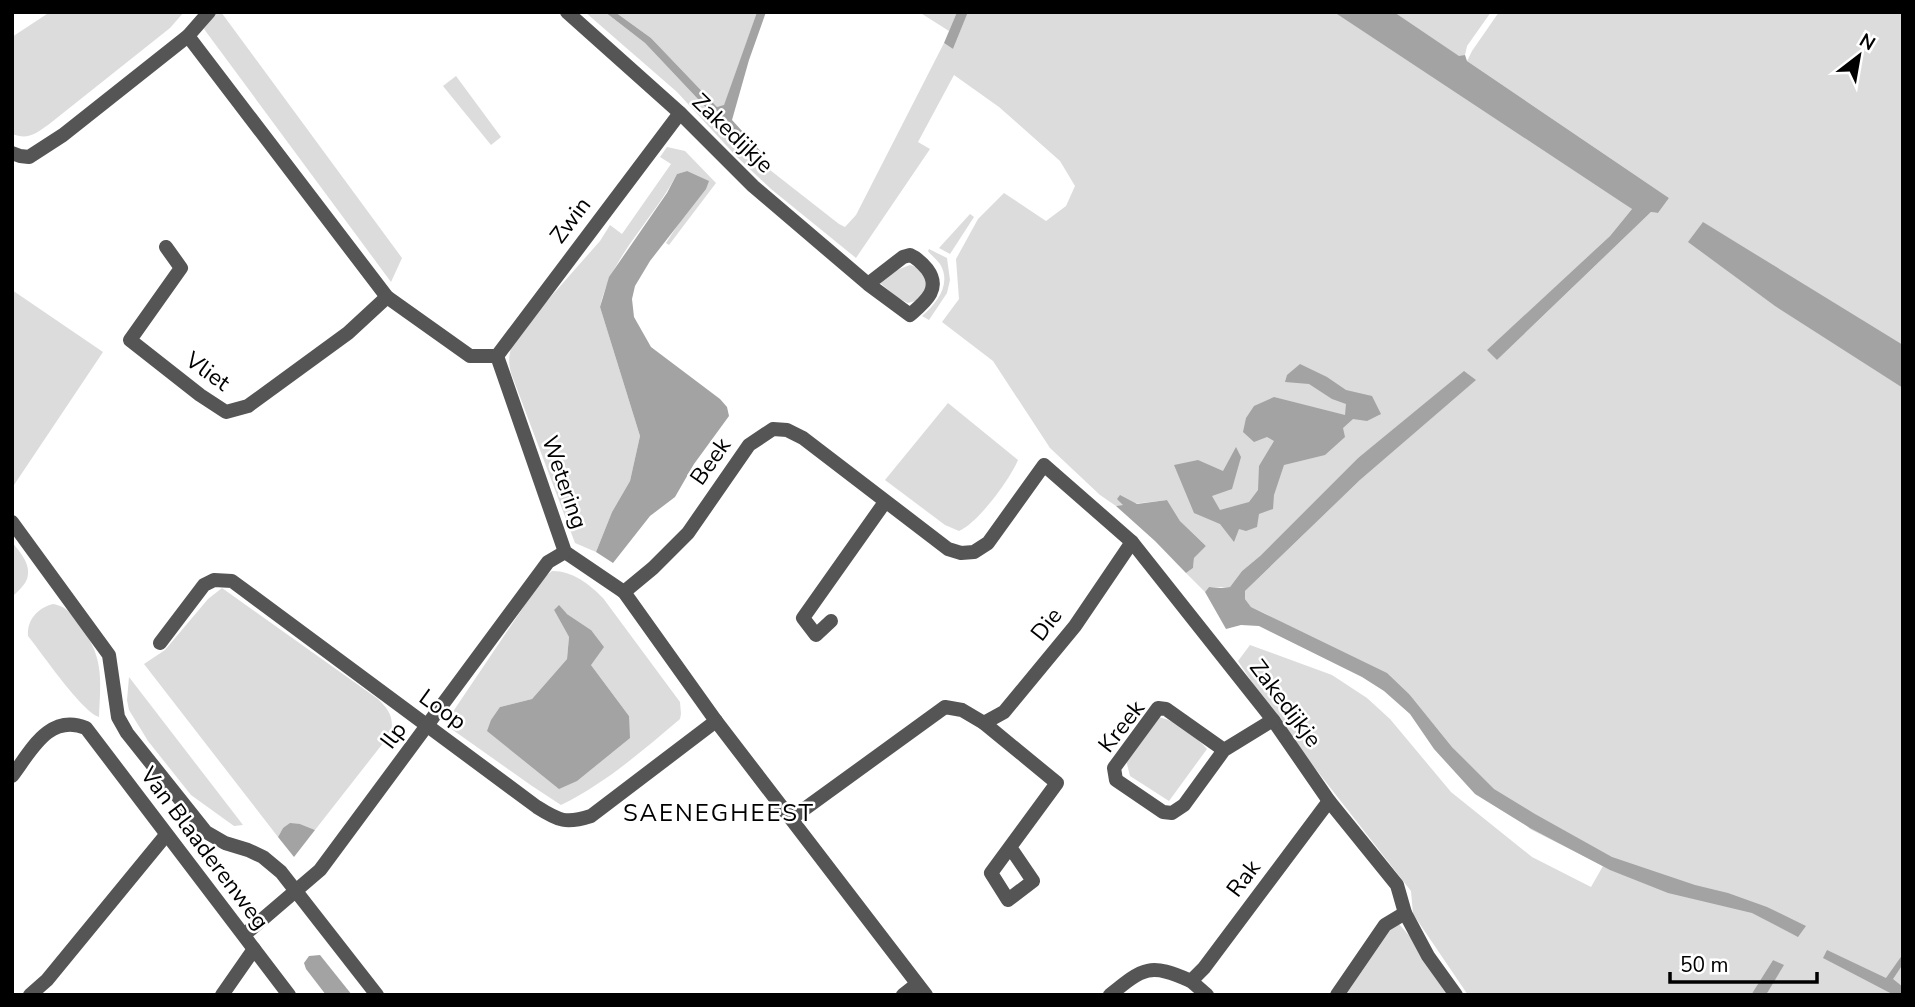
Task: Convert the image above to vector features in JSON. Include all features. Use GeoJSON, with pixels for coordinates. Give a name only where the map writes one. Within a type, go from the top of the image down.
{"type":"FeatureCollection","features":[{"type":"Feature","properties":{"kind":"street"},"geometry":{"type":"LineString","coordinates":[[12,153],[29,157],[63,135],[188,36],[209,12]]}},
{"type":"Feature","properties":{"kind":"street","name":"Zakedijkje"},"geometry":{"type":"LineString","coordinates":[[567,12],[680,113],[753,186],[868,284],[911,315],[926,302],[934,283],[925,266],[910,255],[903,257],[868,284]]}},
{"type":"Feature","properties":{"kind":"street"},"geometry":{"type":"LineString","coordinates":[[188,36],[387,297],[470,356],[497,356]]}},
{"type":"Feature","properties":{"kind":"street","name":"Zwin"},"geometry":{"type":"LineString","coordinates":[[497,356],[680,113]]}},
{"type":"Feature","properties":{"kind":"street","name":"Vliet"},"geometry":{"type":"LineString","coordinates":[[166,247],[181,268],[130,340],[226,412],[248,406],[348,333],[387,297]]}},
{"type":"Feature","properties":{"kind":"street","name":"Wetering"},"geometry":{"type":"LineString","coordinates":[[497,356],[565,552],[624,592],[716,721],[921,989]]}},
{"type":"Feature","properties":{"kind":"street","name":"Beek"},"geometry":{"type":"LineString","coordinates":[[624,592],[688,533],[749,445],[773,429],[787,430],[803,438],[948,549],[961,553],[974,552],[988,544],[1044,465]]}},
{"type":"Feature","properties":{"kind":"street","name":"Zakedijkje"},"geometry":{"type":"LineString","coordinates":[[1044,465],[1132,542],[1273,720],[1329,801],[1396,885],[1405,913],[1428,956],[1456,995]]}},
{"type":"Feature","properties":{"kind":"street"},"geometry":{"type":"LineString","coordinates":[[831,621],[816,635],[803,618],[885,502]]}},
{"type":"Feature","properties":{"kind":"street","name":"Van Blaaderenweg"},"geometry":{"type":"LineString","coordinates":[[12,522],[104,647],[111,663],[118,717],[127,733],[206,832],[225,843],[263,857],[281,872],[377,995]]}},
{"type":"Feature","properties":{"kind":"street","name":"Die"},"geometry":{"type":"LineString","coordinates":[[984,723],[1004,712],[1022,691],[1074,626],[1132,542]]}},
{"type":"Feature","properties":{"kind":"street","name":"Ilp"},"geometry":{"type":"LineString","coordinates":[[244,935],[320,870],[548,562],[565,552]]}},
{"type":"Feature","properties":{"kind":"street","name":"Loop"},"geometry":{"type":"LineString","coordinates":[[160,643],[204,584],[224,579],[232,582],[537,807],[555,818],[574,821],[591,816],[716,721]]}},
{"type":"Feature","properties":{"kind":"street"},"geometry":{"type":"LineString","coordinates":[[792,818],[945,707],[962,710],[984,723],[1057,783],[1010,848]]}},
{"type":"Feature","properties":{"kind":"street","name":"Kreek"},"geometry":{"type":"LineString","coordinates":[[1224,750],[1167,709],[1158,708],[1114,768],[1116,780],[1163,812],[1172,813],[1184,805],[1224,750],[1273,720]]}},
{"type":"Feature","properties":{"kind":"street","name":"Van Blaaderenweg"},"geometry":{"type":"LineString","coordinates":[[12,776],[33,748],[54,727],[68,723],[86,728],[289,995]]}},
{"type":"Feature","properties":{"kind":"street","name":"Rak"},"geometry":{"type":"LineString","coordinates":[[1191,981],[1204,968],[1329,801]]}},
{"type":"Feature","properties":{"kind":"street"},"geometry":{"type":"LineString","coordinates":[[30,995],[47,980],[166,835]]}},
{"type":"Feature","properties":{"kind":"street"},"geometry":{"type":"LineString","coordinates":[[1337,995],[1385,925],[1405,913]]}},
{"type":"Feature","properties":{"kind":"street"},"geometry":{"type":"LineString","coordinates":[[222,995],[254,949]]}},
{"type":"Feature","properties":{"kind":"street"},"geometry":{"type":"LineString","coordinates":[[1110,995],[1130,978],[1147,969],[1169,971],[1191,981],[1206,995]]}},
{"type":"Feature","properties":{"kind":"street"},"geometry":{"type":"LineString","coordinates":[[903,995],[921,989]]}},
{"type":"Feature","properties":{"kind":"shaded area"},"geometry":{"type":"Polygon","coordinates":[[[50,12],[184,12],[170,28],[48,125],[31,135],[18,136],[12,134],[12,37],[50,12]]]}},
{"type":"Feature","properties":{"kind":"shaded area"},"geometry":{"type":"Polygon","coordinates":[[[216,12],[221,12],[402,258],[391,282],[204,29],[216,12]]]}},
{"type":"Feature","properties":{"kind":"shaded area"},"geometry":{"type":"Polygon","coordinates":[[[585,12],[605,12],[645,43],[713,115],[711,124],[845,227],[856,215],[944,43],[953,49],[968,12],[1361,12],[1632,209],[1610,236],[1488,350],[1497,360],[1651,212],[1658,213],[1669,198],[1467,61],[1499,12],[1903,12],[1903,995],[1766,995],[1783,966],[1773,960],[1751,995],[1468,995],[1413,914],[1411,891],[1275,717],[1238,661],[1250,645],[1332,675],[1367,698],[1390,719],[1451,792],[1532,857],[1591,887],[1603,866],[1530,829],[1452,747],[1410,695],[1251,607],[1245,599],[1245,591],[1360,480],[1475,380],[1464,372],[1358,458],[1242,571],[1230,587],[1209,587],[1205,592],[1186,573],[1193,568],[1194,558],[1206,546],[1180,521],[1167,500],[1116,506],[1100,495],[1050,448],[993,361],[942,322],[959,299],[956,259],[978,219],[1004,193],[1046,221],[1066,206],[1075,186],[1060,161],[999,107],[954,75],[918,142],[930,149],[856,258],[771,189],[736,156],[677,92],[585,12]]]}},
{"type":"Feature","properties":{"kind":"shaded area"},"geometry":{"type":"Polygon","coordinates":[[[605,12],[615,12],[651,38],[717,107],[724,105],[757,12],[766,12],[732,120],[764,155],[760,157],[713,115],[645,43],[605,12]]]}},
{"type":"Feature","properties":{"kind":"shaded area"},"geometry":{"type":"Polygon","coordinates":[[[615,12],[757,12],[724,106],[717,107],[651,38],[615,12]]]}},
{"type":"Feature","properties":{"kind":"shaded area"},"geometry":{"type":"Polygon","coordinates":[[[919,12],[957,12],[949,31],[919,12]]]}},
{"type":"Feature","properties":{"kind":"shaded area"},"geometry":{"type":"Polygon","coordinates":[[[957,12],[968,12],[953,49],[944,43],[957,12]]]}},
{"type":"Feature","properties":{"kind":"shaded area"},"geometry":{"type":"Polygon","coordinates":[[[1334,12],[1394,12],[1459,56],[1465,55],[1467,61],[1669,198],[1658,213],[1651,212],[1497,360],[1487,350],[1610,236],[1632,209],[1334,12]]]}},
{"type":"Feature","properties":{"kind":"shaded area"},"geometry":{"type":"Polygon","coordinates":[[[1394,12],[1491,12],[1467,46],[1465,55],[1460,57],[1394,12]]]}},
{"type":"Feature","properties":{"kind":"shaded area"},"geometry":{"type":"Polygon","coordinates":[[[456,76],[501,137],[491,145],[443,86],[456,76]]]}},
{"type":"Feature","properties":{"kind":"shaded area"},"geometry":{"type":"Polygon","coordinates":[[[667,147],[685,151],[716,183],[669,245],[666,243],[683,217],[687,171],[677,174],[623,255],[605,289],[600,307],[640,436],[630,481],[612,512],[596,552],[575,543],[511,373],[510,353],[517,335],[600,241],[610,225],[622,234],[671,164],[660,157],[667,147]]]}},
{"type":"Feature","properties":{"kind":"shaded area"},"geometry":{"type":"Polygon","coordinates":[[[687,171],[709,181],[706,189],[650,261],[635,286],[632,299],[634,317],[651,347],[720,399],[727,407],[729,416],[694,464],[675,497],[650,516],[613,563],[596,552],[612,512],[630,481],[640,436],[600,307],[609,277],[667,193],[677,174],[687,171]]]}},
{"type":"Feature","properties":{"kind":"shaded area"},"geometry":{"type":"Polygon","coordinates":[[[970,214],[974,217],[950,254],[939,248],[970,214]]]}},
{"type":"Feature","properties":{"kind":"shaded area"},"geometry":{"type":"Polygon","coordinates":[[[1703,222],[1903,345],[1903,388],[1775,306],[1688,242],[1703,222]]]}},
{"type":"Feature","properties":{"kind":"shaded area"},"geometry":{"type":"Polygon","coordinates":[[[929,249],[947,258],[950,280],[947,293],[929,320],[922,316],[941,293],[944,279],[940,264],[929,249]]]}},
{"type":"Feature","properties":{"kind":"shaded area"},"geometry":{"type":"Polygon","coordinates":[[[910,265],[921,269],[928,284],[919,300],[908,303],[879,282],[910,265]]]}},
{"type":"Feature","properties":{"kind":"shaded area"},"geometry":{"type":"Polygon","coordinates":[[[12,290],[103,352],[12,488],[12,290]]]}},
{"type":"Feature","properties":{"kind":"shaded area"},"geometry":{"type":"Polygon","coordinates":[[[1300,364],[1346,390],[1372,396],[1381,414],[1367,421],[1353,419],[1343,428],[1345,437],[1325,455],[1284,465],[1274,495],[1273,509],[1259,514],[1257,527],[1246,531],[1239,529],[1234,542],[1220,524],[1194,513],[1174,465],[1198,460],[1223,471],[1236,447],[1241,457],[1232,489],[1212,496],[1220,510],[1249,502],[1258,490],[1259,466],[1274,441],[1267,437],[1254,442],[1243,432],[1246,418],[1254,406],[1274,397],[1345,415],[1346,404],[1332,399],[1309,384],[1285,382],[1287,375],[1300,364]]]}},
{"type":"Feature","properties":{"kind":"shaded area"},"geometry":{"type":"Polygon","coordinates":[[[1464,371],[1476,380],[1360,480],[1245,591],[1245,599],[1251,607],[1387,673],[1410,695],[1452,747],[1494,789],[1612,857],[1695,885],[1728,893],[1767,907],[1806,926],[1798,937],[1752,913],[1668,893],[1610,870],[1530,828],[1475,794],[1434,749],[1410,714],[1384,691],[1362,677],[1259,626],[1241,625],[1226,629],[1205,592],[1209,587],[1230,587],[1242,571],[1358,458],[1464,371]]]}},
{"type":"Feature","properties":{"kind":"shaded area"},"geometry":{"type":"Polygon","coordinates":[[[948,403],[1018,460],[993,500],[959,531],[945,525],[885,480],[948,403]]]}},
{"type":"Feature","properties":{"kind":"shaded area"},"geometry":{"type":"Polygon","coordinates":[[[1120,495],[1137,504],[1167,500],[1180,521],[1206,546],[1194,558],[1193,568],[1186,573],[1116,506],[1123,505],[1117,499],[1120,495]]]}},
{"type":"Feature","properties":{"kind":"shaded area"},"geometry":{"type":"Polygon","coordinates":[[[12,542],[24,559],[28,574],[25,584],[12,597],[12,542]]]}},
{"type":"Feature","properties":{"kind":"shaded area"},"geometry":{"type":"Polygon","coordinates":[[[552,571],[567,573],[586,583],[603,598],[680,702],[681,714],[680,719],[623,766],[561,805],[450,728],[448,719],[543,578],[552,571]],[[554,610],[569,637],[567,659],[532,699],[500,707],[629,716],[591,665],[591,630],[567,614],[554,610]]]}},
{"type":"Feature","properties":{"kind":"shaded area"},"geometry":{"type":"Polygon","coordinates":[[[222,588],[378,699],[390,714],[391,733],[315,830],[300,824],[283,828],[278,837],[144,664],[165,650],[208,599],[222,588]]]}},
{"type":"Feature","properties":{"kind":"shaded area"},"geometry":{"type":"Polygon","coordinates":[[[53,604],[67,610],[93,646],[100,678],[99,717],[72,693],[28,636],[29,624],[34,615],[53,604]]]}},
{"type":"Feature","properties":{"kind":"shaded area"},"geometry":{"type":"Polygon","coordinates":[[[559,605],[567,614],[591,630],[604,647],[591,665],[629,716],[630,738],[577,781],[559,789],[487,731],[500,707],[532,699],[567,659],[569,637],[554,610],[559,605]]]}},
{"type":"Feature","properties":{"kind":"shaded area"},"geometry":{"type":"Polygon","coordinates":[[[129,677],[243,825],[234,826],[191,795],[148,741],[129,710],[129,677]]]}},
{"type":"Feature","properties":{"kind":"shaded area"},"geometry":{"type":"Polygon","coordinates":[[[1159,717],[1185,729],[1207,749],[1169,801],[1130,776],[1126,760],[1159,717]]]}},
{"type":"Feature","properties":{"kind":"shaded area"},"geometry":{"type":"Polygon","coordinates":[[[290,823],[315,830],[294,857],[278,837],[290,823]]]}},
{"type":"Feature","properties":{"kind":"shaded area"},"geometry":{"type":"Polygon","coordinates":[[[1399,924],[1449,995],[1335,995],[1389,927],[1399,924]]]}},
{"type":"Feature","properties":{"kind":"shaded area"},"geometry":{"type":"Polygon","coordinates":[[[1827,950],[1886,978],[1903,954],[1903,964],[1893,979],[1903,987],[1903,995],[1894,995],[1823,958],[1827,950]]]}},
{"type":"Feature","properties":{"kind":"shaded area"},"geometry":{"type":"Polygon","coordinates":[[[320,955],[352,995],[326,995],[304,963],[309,956],[320,955]]]}},
{"type":"Feature","properties":{"kind":"shaded area"},"geometry":{"type":"Polygon","coordinates":[[[1773,960],[1784,965],[1766,995],[1751,995],[1773,960]]]}},
{"type":"Feature","properties":{"kind":"district","name":"SAENEGHEEST"},"geometry":{"type":"Point","coordinates":[719,813]}}]}
